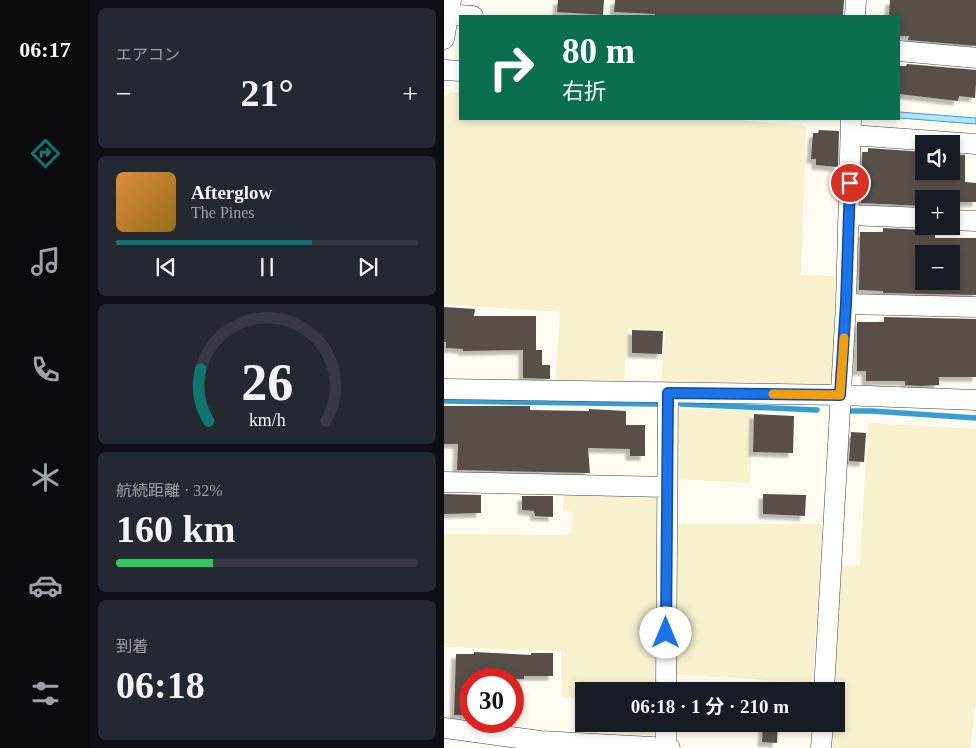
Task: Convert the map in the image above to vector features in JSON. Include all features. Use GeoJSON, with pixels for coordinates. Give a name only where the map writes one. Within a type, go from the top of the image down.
{"type":"FeatureCollection","features":[{"type":"Feature","properties":{"kind":"street"},"geometry":{"type":"LineString","coordinates":[[855,15],[856,0]]}},
{"type":"Feature","properties":{"kind":"street"},"geometry":{"type":"LineString","coordinates":[[444,39],[448,9],[469,15]]}},
{"type":"Feature","properties":{"kind":"street"},"geometry":{"type":"LineString","coordinates":[[900,51],[976,58]]}},
{"type":"Feature","properties":{"kind":"street"},"geometry":{"type":"LineString","coordinates":[[444,70],[459,71]]}},
{"type":"Feature","properties":{"kind":"street"},"geometry":{"type":"LineString","coordinates":[[824,682],[846,304],[851,124],[976,144]]}},
{"type":"Feature","properties":{"kind":"street"},"geometry":{"type":"LineString","coordinates":[[849,215],[915,218]]}},
{"type":"Feature","properties":{"kind":"street"},"geometry":{"type":"LineString","coordinates":[[960,220],[976,220]]}},
{"type":"Feature","properties":{"kind":"street"},"geometry":{"type":"LineString","coordinates":[[846,304],[976,307]]}},
{"type":"Feature","properties":{"kind":"street"},"geometry":{"type":"LineString","coordinates":[[444,390],[840,395],[976,400]]}},
{"type":"Feature","properties":{"kind":"street"},"geometry":{"type":"LineString","coordinates":[[666,682],[668,393]]}},
{"type":"Feature","properties":{"kind":"street"},"geometry":{"type":"LineString","coordinates":[[444,482],[667,487]]}},
{"type":"Feature","properties":{"kind":"street"},"geometry":{"type":"LineString","coordinates":[[444,728],[539,745],[670,748]]}},
{"type":"Feature","properties":{"kind":"street"},"geometry":{"type":"LineString","coordinates":[[666,732],[666,748]]}},
{"type":"Feature","properties":{"kind":"street"},"geometry":{"type":"LineString","coordinates":[[821,748],[822,732]]}},
{"type":"Feature","properties":{"kind":"shaded area"},"geometry":{"type":"Polygon","coordinates":[[[451,92],[459,93],[459,120],[739,120],[806,126],[801,275],[837,276],[833,381],[828,387],[661,386],[665,330],[628,329],[624,386],[555,385],[560,312],[444,304],[444,97],[451,92]]]}},
{"type":"Feature","properties":{"kind":"shaded area"},"geometry":{"type":"Polygon","coordinates":[[[674,408],[752,410],[750,483],[676,479],[674,408]]]}},
{"type":"Feature","properties":{"kind":"shaded area"},"geometry":{"type":"Polygon","coordinates":[[[868,423],[976,429],[977,695],[970,748],[834,748],[828,740],[828,732],[845,732],[845,682],[830,682],[836,565],[860,566],[868,423]]]}},
{"type":"Feature","properties":{"kind":"shaded area"},"geometry":{"type":"Polygon","coordinates":[[[564,490],[661,491],[659,682],[575,682],[575,698],[562,697],[561,651],[444,647],[444,534],[571,535],[573,512],[563,511],[564,490]]]}},
{"type":"Feature","properties":{"kind":"shaded area"},"geometry":{"type":"Polygon","coordinates":[[[673,524],[822,524],[813,682],[672,674],[673,524]]]}},
{"type":"Feature","properties":{"kind":"shaded area"},"geometry":{"type":"Polygon","coordinates":[[[599,732],[656,732],[651,735],[599,732]]]}},
{"type":"Feature","properties":{"kind":"water"},"geometry":{"type":"Polygon","coordinates":[[[900,112],[976,118],[976,124],[900,118],[900,112]]]}},
{"type":"Feature","properties":{"kind":"building"},"geometry":{"type":"Polygon","coordinates":[[[558,0],[604,0],[603,15],[557,12],[558,0]]]}},
{"type":"Feature","properties":{"kind":"building"},"geometry":{"type":"Polygon","coordinates":[[[615,0],[844,0],[843,15],[655,15],[614,12],[615,0]]]}},
{"type":"Feature","properties":{"kind":"building"},"geometry":{"type":"Polygon","coordinates":[[[890,0],[977,0],[977,46],[908,40],[909,36],[900,36],[900,15],[889,15],[890,0]]]}},
{"type":"Feature","properties":{"kind":"building"},"geometry":{"type":"Polygon","coordinates":[[[907,64],[977,70],[975,98],[959,96],[958,101],[900,94],[900,66],[906,66],[907,64]]]}},
{"type":"Feature","properties":{"kind":"building"},"geometry":{"type":"Polygon","coordinates":[[[819,130],[839,131],[838,167],[816,165],[816,159],[811,159],[813,133],[818,133],[819,130]]]}},
{"type":"Feature","properties":{"kind":"building"},"geometry":{"type":"Polygon","coordinates":[[[868,148],[915,151],[915,180],[960,180],[960,155],[965,155],[965,182],[977,183],[977,202],[960,202],[960,190],[915,190],[915,206],[861,203],[862,152],[868,152],[868,148]]]}},
{"type":"Feature","properties":{"kind":"building"},"geometry":{"type":"Polygon","coordinates":[[[883,228],[915,230],[915,235],[935,235],[935,238],[977,238],[977,295],[883,293],[883,291],[859,290],[860,232],[883,232],[883,228]]]}},
{"type":"Feature","properties":{"kind":"building"},"geometry":{"type":"Polygon","coordinates":[[[444,307],[475,309],[474,316],[536,316],[536,350],[542,350],[542,365],[550,365],[550,379],[523,378],[523,350],[463,351],[463,349],[446,348],[446,342],[444,342],[444,307]]]}},
{"type":"Feature","properties":{"kind":"building"},"geometry":{"type":"Polygon","coordinates":[[[884,317],[977,319],[977,377],[939,377],[939,385],[920,386],[905,385],[905,381],[866,381],[866,371],[857,371],[857,322],[884,322],[884,317]]]}},
{"type":"Feature","properties":{"kind":"building"},"geometry":{"type":"Polygon","coordinates":[[[632,330],[663,331],[662,354],[632,353],[632,330]]]}},
{"type":"Feature","properties":{"kind":"building"},"geometry":{"type":"Polygon","coordinates":[[[444,406],[530,406],[530,410],[589,411],[589,409],[626,411],[626,425],[645,425],[645,456],[630,456],[630,449],[588,448],[590,473],[457,470],[458,444],[444,444],[444,406]]]}},
{"type":"Feature","properties":{"kind":"building"},"geometry":{"type":"Polygon","coordinates":[[[754,414],[794,416],[793,453],[753,452],[754,414]]]}},
{"type":"Feature","properties":{"kind":"building"},"geometry":{"type":"Polygon","coordinates":[[[851,432],[866,433],[864,462],[849,461],[851,432]]]}},
{"type":"Feature","properties":{"kind":"building"},"geometry":{"type":"Polygon","coordinates":[[[444,494],[481,495],[481,513],[444,514],[444,494]]]}},
{"type":"Feature","properties":{"kind":"building"},"geometry":{"type":"Polygon","coordinates":[[[763,494],[806,495],[805,516],[763,514],[763,494]]]}},
{"type":"Feature","properties":{"kind":"building"},"geometry":{"type":"Polygon","coordinates":[[[522,496],[553,496],[553,517],[535,516],[534,511],[522,510],[522,496]]]}},
{"type":"Feature","properties":{"kind":"building"},"geometry":{"type":"Polygon","coordinates":[[[474,652],[531,655],[531,653],[553,653],[553,676],[524,676],[524,668],[459,668],[459,715],[454,715],[456,654],[474,654],[474,652]]]}},
{"type":"Feature","properties":{"kind":"building"},"geometry":{"type":"Polygon","coordinates":[[[763,732],[778,732],[777,743],[762,742],[763,732]]]}},
{"type":"Feature","properties":{"kind":"waterway"},"geometry":{"type":"LineString","coordinates":[[444,401],[658,404]]}},
{"type":"Feature","properties":{"kind":"waterway"},"geometry":{"type":"LineString","coordinates":[[681,404],[817,410]]}},
{"type":"Feature","properties":{"kind":"waterway"},"geometry":{"type":"LineString","coordinates":[[849,411],[977,418]]}},
{"type":"Feature","properties":{"kind":"slow traffic"},"geometry":{"type":"LineString","coordinates":[[773,394],[840,395],[844,338]]}},
{"type":"Feature","properties":{"kind":"route"},"geometry":{"type":"LineString","coordinates":[[666,633],[668,393],[840,395],[846,304],[850,183]]}}]}
